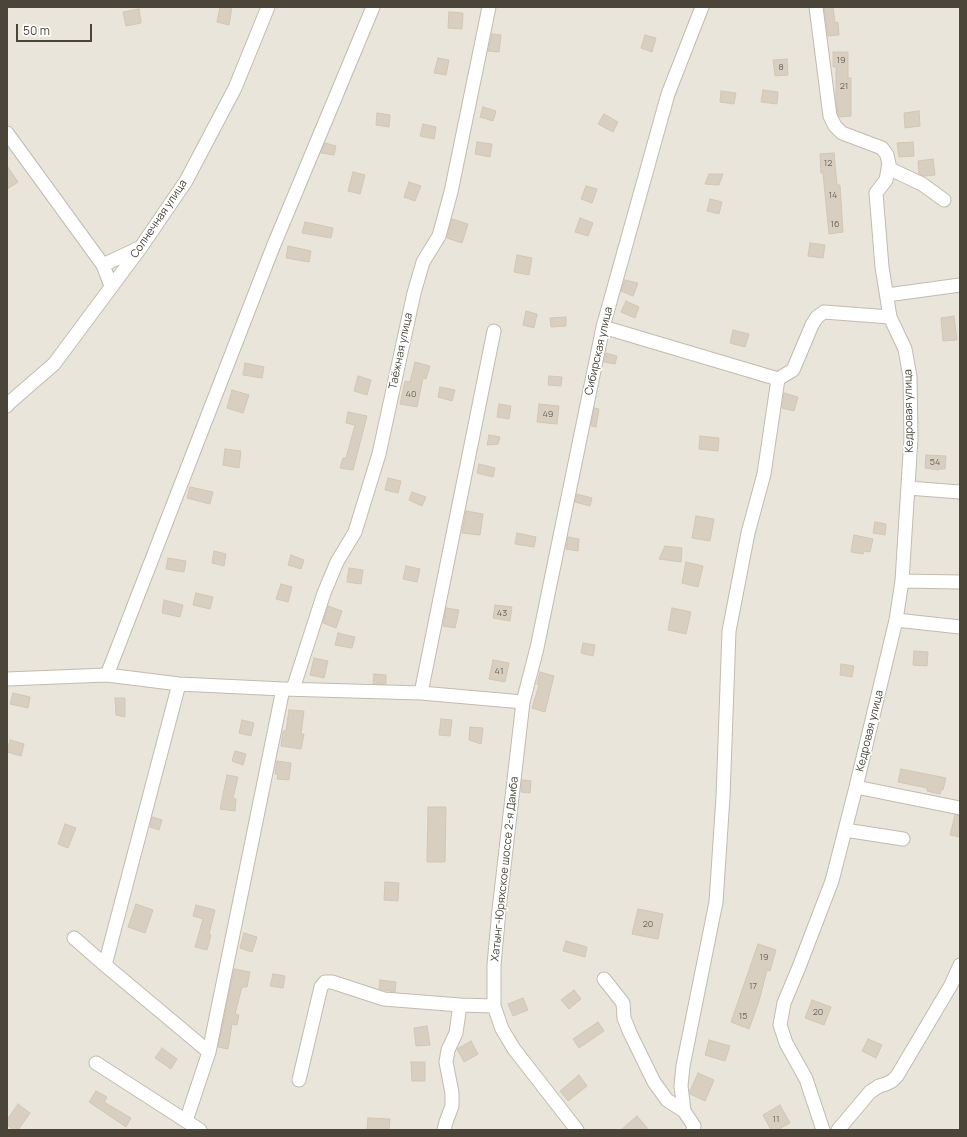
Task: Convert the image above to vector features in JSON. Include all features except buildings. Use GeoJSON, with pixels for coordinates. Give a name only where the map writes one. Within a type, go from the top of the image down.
{"type":"FeatureCollection","features":[{"type":"Feature","properties":{"kind":"street","name":"Солнечная улица"},"geometry":{"type":"LineString","coordinates":[[8,403],[54,364],[141,247],[186,181],[235,88],[268,7]]}},
{"type":"Feature","properties":{"kind":"street"},"geometry":{"type":"LineString","coordinates":[[107,675],[273,247],[373,7]]}},
{"type":"Feature","properties":{"kind":"street","name":"Таёжная улица"},"geometry":{"type":"LineString","coordinates":[[186,1121],[209,1052],[288,689],[337,562],[355,532],[379,454],[414,293],[423,262],[439,236],[451,192],[489,7]]}},
{"type":"Feature","properties":{"kind":"street","name":"Сибирская улица"},"geometry":{"type":"LineString","coordinates":[[524,702],[537,648],[603,327],[668,94],[702,7]]}},
{"type":"Feature","properties":{"kind":"street"},"geometry":{"type":"LineString","coordinates":[[816,7],[830,116],[835,126],[842,133],[882,148],[887,155],[889,164],[888,168],[922,184],[944,200]]}},
{"type":"Feature","properties":{"kind":"street"},"geometry":{"type":"LineString","coordinates":[[7,133],[103,265],[111,286]]}},
{"type":"Feature","properties":{"kind":"street","name":"Кедровая улица"},"geometry":{"type":"LineString","coordinates":[[823,1130],[806,1079],[786,1043],[780,1025],[784,1003],[832,881],[896,620],[902,581],[911,438],[910,377],[905,349],[890,317],[882,267],[876,193],[886,180],[888,168]]}},
{"type":"Feature","properties":{"kind":"street"},"geometry":{"type":"LineString","coordinates":[[103,265],[141,247]]}},
{"type":"Feature","properties":{"kind":"street"},"geometry":{"type":"LineString","coordinates":[[887,296],[960,285]]}},
{"type":"Feature","properties":{"kind":"street"},"geometry":{"type":"LineString","coordinates":[[603,327],[778,379],[793,370],[812,325],[817,316],[824,312],[890,317]]}},
{"type":"Feature","properties":{"kind":"street"},"geometry":{"type":"LineString","coordinates":[[421,692],[494,331]]}},
{"type":"Feature","properties":{"kind":"street"},"geometry":{"type":"LineString","coordinates":[[684,1112],[681,1086],[683,1066],[716,895],[723,789],[729,632],[748,533],[764,474],[778,379]]}},
{"type":"Feature","properties":{"kind":"street"},"geometry":{"type":"LineString","coordinates":[[908,488],[960,492]]}},
{"type":"Feature","properties":{"kind":"street"},"geometry":{"type":"LineString","coordinates":[[902,581],[960,582]]}},
{"type":"Feature","properties":{"kind":"street"},"geometry":{"type":"LineString","coordinates":[[896,620],[960,627]]}},
{"type":"Feature","properties":{"kind":"street"},"geometry":{"type":"LineString","coordinates":[[7,679],[107,675],[179,684],[288,689],[421,692],[524,702]]}},
{"type":"Feature","properties":{"kind":"street"},"geometry":{"type":"LineString","coordinates":[[105,965],[179,684]]}},
{"type":"Feature","properties":{"kind":"street","name":"Хатынг-Юряхское шоссе 2-я Дамба"},"geometry":{"type":"LineString","coordinates":[[524,702],[499,910],[494,965],[494,1006],[502,1029],[514,1049],[577,1130]]}},
{"type":"Feature","properties":{"kind":"street"},"geometry":{"type":"LineString","coordinates":[[856,787],[960,808]]}},
{"type":"Feature","properties":{"kind":"street"},"geometry":{"type":"LineString","coordinates":[[845,830],[903,838]]}},
{"type":"Feature","properties":{"kind":"street"},"geometry":{"type":"LineString","coordinates":[[74,938],[209,1052]]}},
{"type":"Feature","properties":{"kind":"street"},"geometry":{"type":"LineString","coordinates":[[838,1130],[870,1092],[879,1086],[892,1081],[897,1076],[951,985],[960,965]]}},
{"type":"Feature","properties":{"kind":"street"},"geometry":{"type":"LineString","coordinates":[[604,979],[623,1003],[624,1018],[654,1082],[667,1100],[690,1118],[694,1126],[694,1130]]}},
{"type":"Feature","properties":{"kind":"street"},"geometry":{"type":"LineString","coordinates":[[299,1080],[320,987],[325,982],[332,982],[384,999],[494,1006]]}},
{"type":"Feature","properties":{"kind":"street"},"geometry":{"type":"LineString","coordinates":[[444,1130],[452,1106],[452,1093],[446,1062],[448,1050],[456,1033],[460,1005]]}},
{"type":"Feature","properties":{"kind":"street"},"geometry":{"type":"LineString","coordinates":[[96,1063],[200,1130]]}},
{"type":"Feature","properties":{"kind":"shaded area"},"geometry":{"type":"Polygon","coordinates":[[[7,7],[960,7],[960,1130],[7,1130],[7,7]]]}}]}
